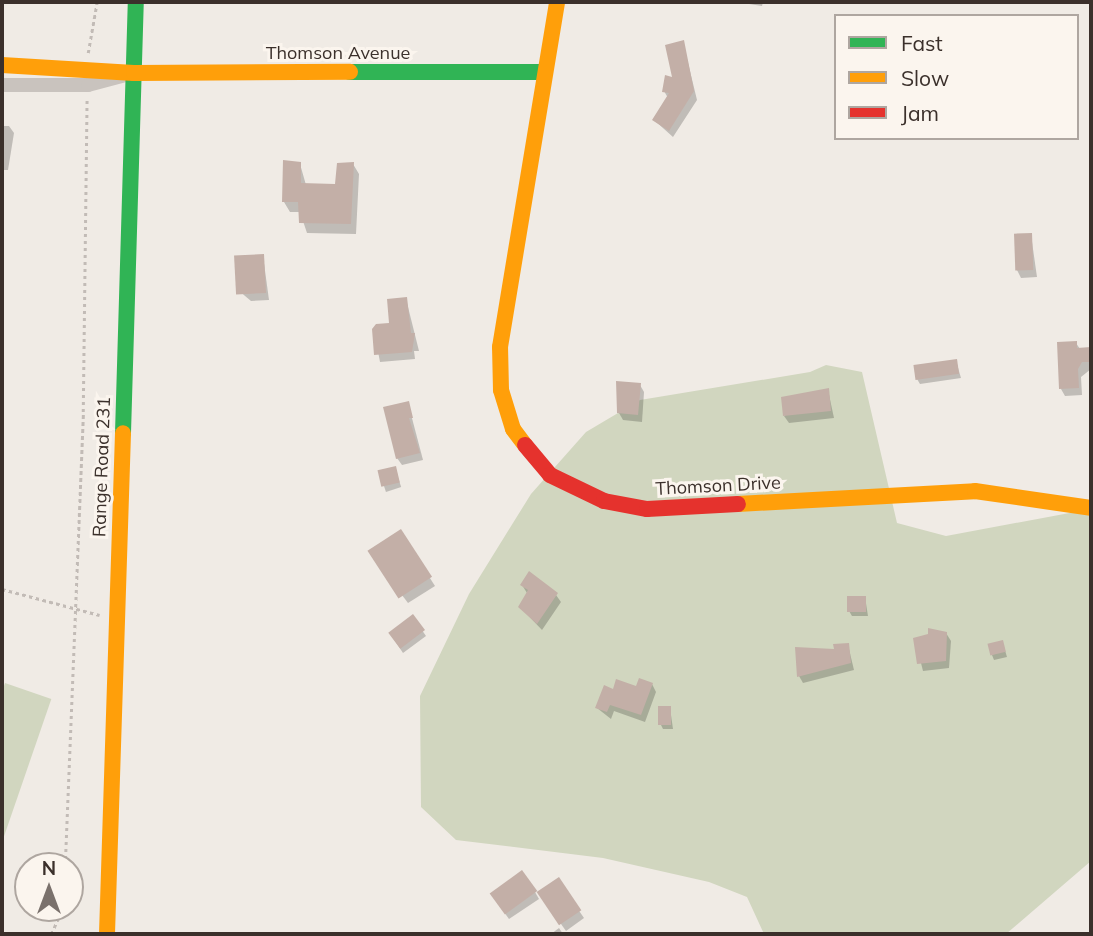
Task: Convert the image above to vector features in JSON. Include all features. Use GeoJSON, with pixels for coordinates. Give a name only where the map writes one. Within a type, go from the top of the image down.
{"type":"FeatureCollection","features":[{"type":"Feature","properties":{"kind":"street","name":"Range Road 231"},"geometry":{"type":"LineString","coordinates":[[107,934],[136,2]]}},
{"type":"Feature","properties":{"kind":"street","name":"Thomson Drive"},"geometry":{"type":"LineString","coordinates":[[556,2],[500,347],[501,390],[513,429],[551,475],[604,501],[647,509],[975,491],[1091,508]]}},
{"type":"Feature","properties":{"kind":"street","name":"Thomson Avenue"},"geometry":{"type":"LineString","coordinates":[[2,65],[88,67],[134,73],[543,72]]}},
{"type":"Feature","properties":{"kind":"street"},"geometry":{"type":"LineString","coordinates":[[2,85],[88,85],[134,73]]}},
{"type":"Feature","properties":{"kind":"path"},"geometry":{"type":"LineString","coordinates":[[88,67],[97,2]]}},
{"type":"Feature","properties":{"kind":"path"},"geometry":{"type":"LineString","coordinates":[[66,852],[75,609],[88,85]]}},
{"type":"Feature","properties":{"kind":"path"},"geometry":{"type":"LineString","coordinates":[[2,589],[116,618]]}},
{"type":"Feature","properties":{"kind":"green space"},"geometry":{"type":"Polygon","coordinates":[[[826,365],[862,372],[897,523],[946,536],[1091,509],[1091,861],[1006,934],[764,934],[747,897],[709,882],[603,858],[456,840],[421,807],[420,696],[469,594],[531,494],[586,432],[640,400],[810,372],[826,365]]]}},
{"type":"Feature","properties":{"kind":"green space"},"geometry":{"type":"Polygon","coordinates":[[[5,683],[51,699],[2,842],[2,692],[5,683]]]}},
{"type":"Feature","properties":{"kind":"building"},"geometry":{"type":"Polygon","coordinates":[[[684,40],[694,91],[669,131],[652,120],[669,93],[662,92],[665,75],[672,77],[665,45],[684,40]]]}},
{"type":"Feature","properties":{"kind":"building"},"geometry":{"type":"Polygon","coordinates":[[[283,160],[301,162],[301,183],[335,184],[337,163],[354,162],[351,224],[299,223],[298,202],[282,202],[283,160]]]}},
{"type":"Feature","properties":{"kind":"building"},"geometry":{"type":"Polygon","coordinates":[[[1032,233],[1033,270],[1015,271],[1014,234],[1032,233]]]}},
{"type":"Feature","properties":{"kind":"building"},"geometry":{"type":"Polygon","coordinates":[[[264,254],[266,293],[236,295],[234,256],[264,254]]]}},
{"type":"Feature","properties":{"kind":"building"},"geometry":{"type":"Polygon","coordinates":[[[407,297],[411,333],[415,333],[412,352],[374,355],[372,329],[376,324],[389,323],[387,299],[407,297]]]}},
{"type":"Feature","properties":{"kind":"building"},"geometry":{"type":"Polygon","coordinates":[[[1077,341],[1077,348],[1091,347],[1091,362],[1082,362],[1078,369],[1079,388],[1059,389],[1057,342],[1077,341]]]}},
{"type":"Feature","properties":{"kind":"building"},"geometry":{"type":"Polygon","coordinates":[[[957,359],[959,374],[916,380],[913,365],[957,359]]]}},
{"type":"Feature","properties":{"kind":"building"},"geometry":{"type":"Polygon","coordinates":[[[616,381],[641,383],[638,415],[617,413],[616,381]]]}},
{"type":"Feature","properties":{"kind":"building"},"geometry":{"type":"Polygon","coordinates":[[[829,388],[831,411],[783,416],[781,397],[829,388]]]}},
{"type":"Feature","properties":{"kind":"building"},"geometry":{"type":"Polygon","coordinates":[[[409,401],[413,418],[409,418],[420,453],[396,459],[383,407],[409,401]]]}},
{"type":"Feature","properties":{"kind":"building"},"geometry":{"type":"Polygon","coordinates":[[[396,466],[400,483],[381,487],[377,470],[396,466]]]}},
{"type":"Feature","properties":{"kind":"building"},"geometry":{"type":"Polygon","coordinates":[[[401,529],[432,577],[398,599],[367,551],[401,529]]]}},
{"type":"Feature","properties":{"kind":"building"},"geometry":{"type":"Polygon","coordinates":[[[529,571],[558,593],[537,624],[518,607],[528,590],[520,585],[529,571]]]}},
{"type":"Feature","properties":{"kind":"building"},"geometry":{"type":"Polygon","coordinates":[[[847,596],[866,596],[866,612],[847,612],[847,596]]]}},
{"type":"Feature","properties":{"kind":"building"},"geometry":{"type":"Polygon","coordinates":[[[413,614],[425,630],[400,649],[388,633],[413,614]]]}},
{"type":"Feature","properties":{"kind":"building"},"geometry":{"type":"Polygon","coordinates":[[[928,628],[947,632],[946,661],[917,664],[913,638],[928,634],[928,628]]]}},
{"type":"Feature","properties":{"kind":"building"},"geometry":{"type":"Polygon","coordinates":[[[1003,640],[1006,652],[990,656],[987,644],[1003,640]]]}},
{"type":"Feature","properties":{"kind":"building"},"geometry":{"type":"Polygon","coordinates":[[[849,643],[851,663],[797,677],[795,647],[834,649],[833,644],[849,643]]]}},
{"type":"Feature","properties":{"kind":"building"},"geometry":{"type":"Polygon","coordinates":[[[639,678],[653,683],[641,715],[610,705],[607,712],[595,708],[604,685],[613,689],[616,679],[636,686],[639,678]]]}},
{"type":"Feature","properties":{"kind":"building"},"geometry":{"type":"Polygon","coordinates":[[[658,706],[671,706],[671,725],[658,725],[658,706]]]}},
{"type":"Feature","properties":{"kind":"building"},"geometry":{"type":"Polygon","coordinates":[[[522,870],[537,891],[505,915],[490,894],[522,870]]]}},
{"type":"Feature","properties":{"kind":"building"},"geometry":{"type":"Polygon","coordinates":[[[559,877],[581,910],[559,925],[537,892],[559,877]]]}},
{"type":"Feature","properties":{"kind":"traffic: fast"},"geometry":{"type":"LineString","coordinates":[[123,433],[136,2]]}},
{"type":"Feature","properties":{"kind":"traffic: fast"},"geometry":{"type":"LineString","coordinates":[[350,72],[543,72]]}},
{"type":"Feature","properties":{"kind":"traffic: slow"},"geometry":{"type":"LineString","coordinates":[[525,445],[513,429],[501,390],[500,347],[557,2]]}},
{"type":"Feature","properties":{"kind":"traffic: slow"},"geometry":{"type":"LineString","coordinates":[[2,65],[134,73],[350,72]]}},
{"type":"Feature","properties":{"kind":"traffic: slow"},"geometry":{"type":"LineString","coordinates":[[107,934],[123,433]]}},
{"type":"Feature","properties":{"kind":"traffic: slow"},"geometry":{"type":"LineString","coordinates":[[738,504],[975,491],[1091,508]]}},
{"type":"Feature","properties":{"kind":"traffic: jam"},"geometry":{"type":"LineString","coordinates":[[525,445],[550,475],[604,501],[647,509],[738,504]]}}]}
